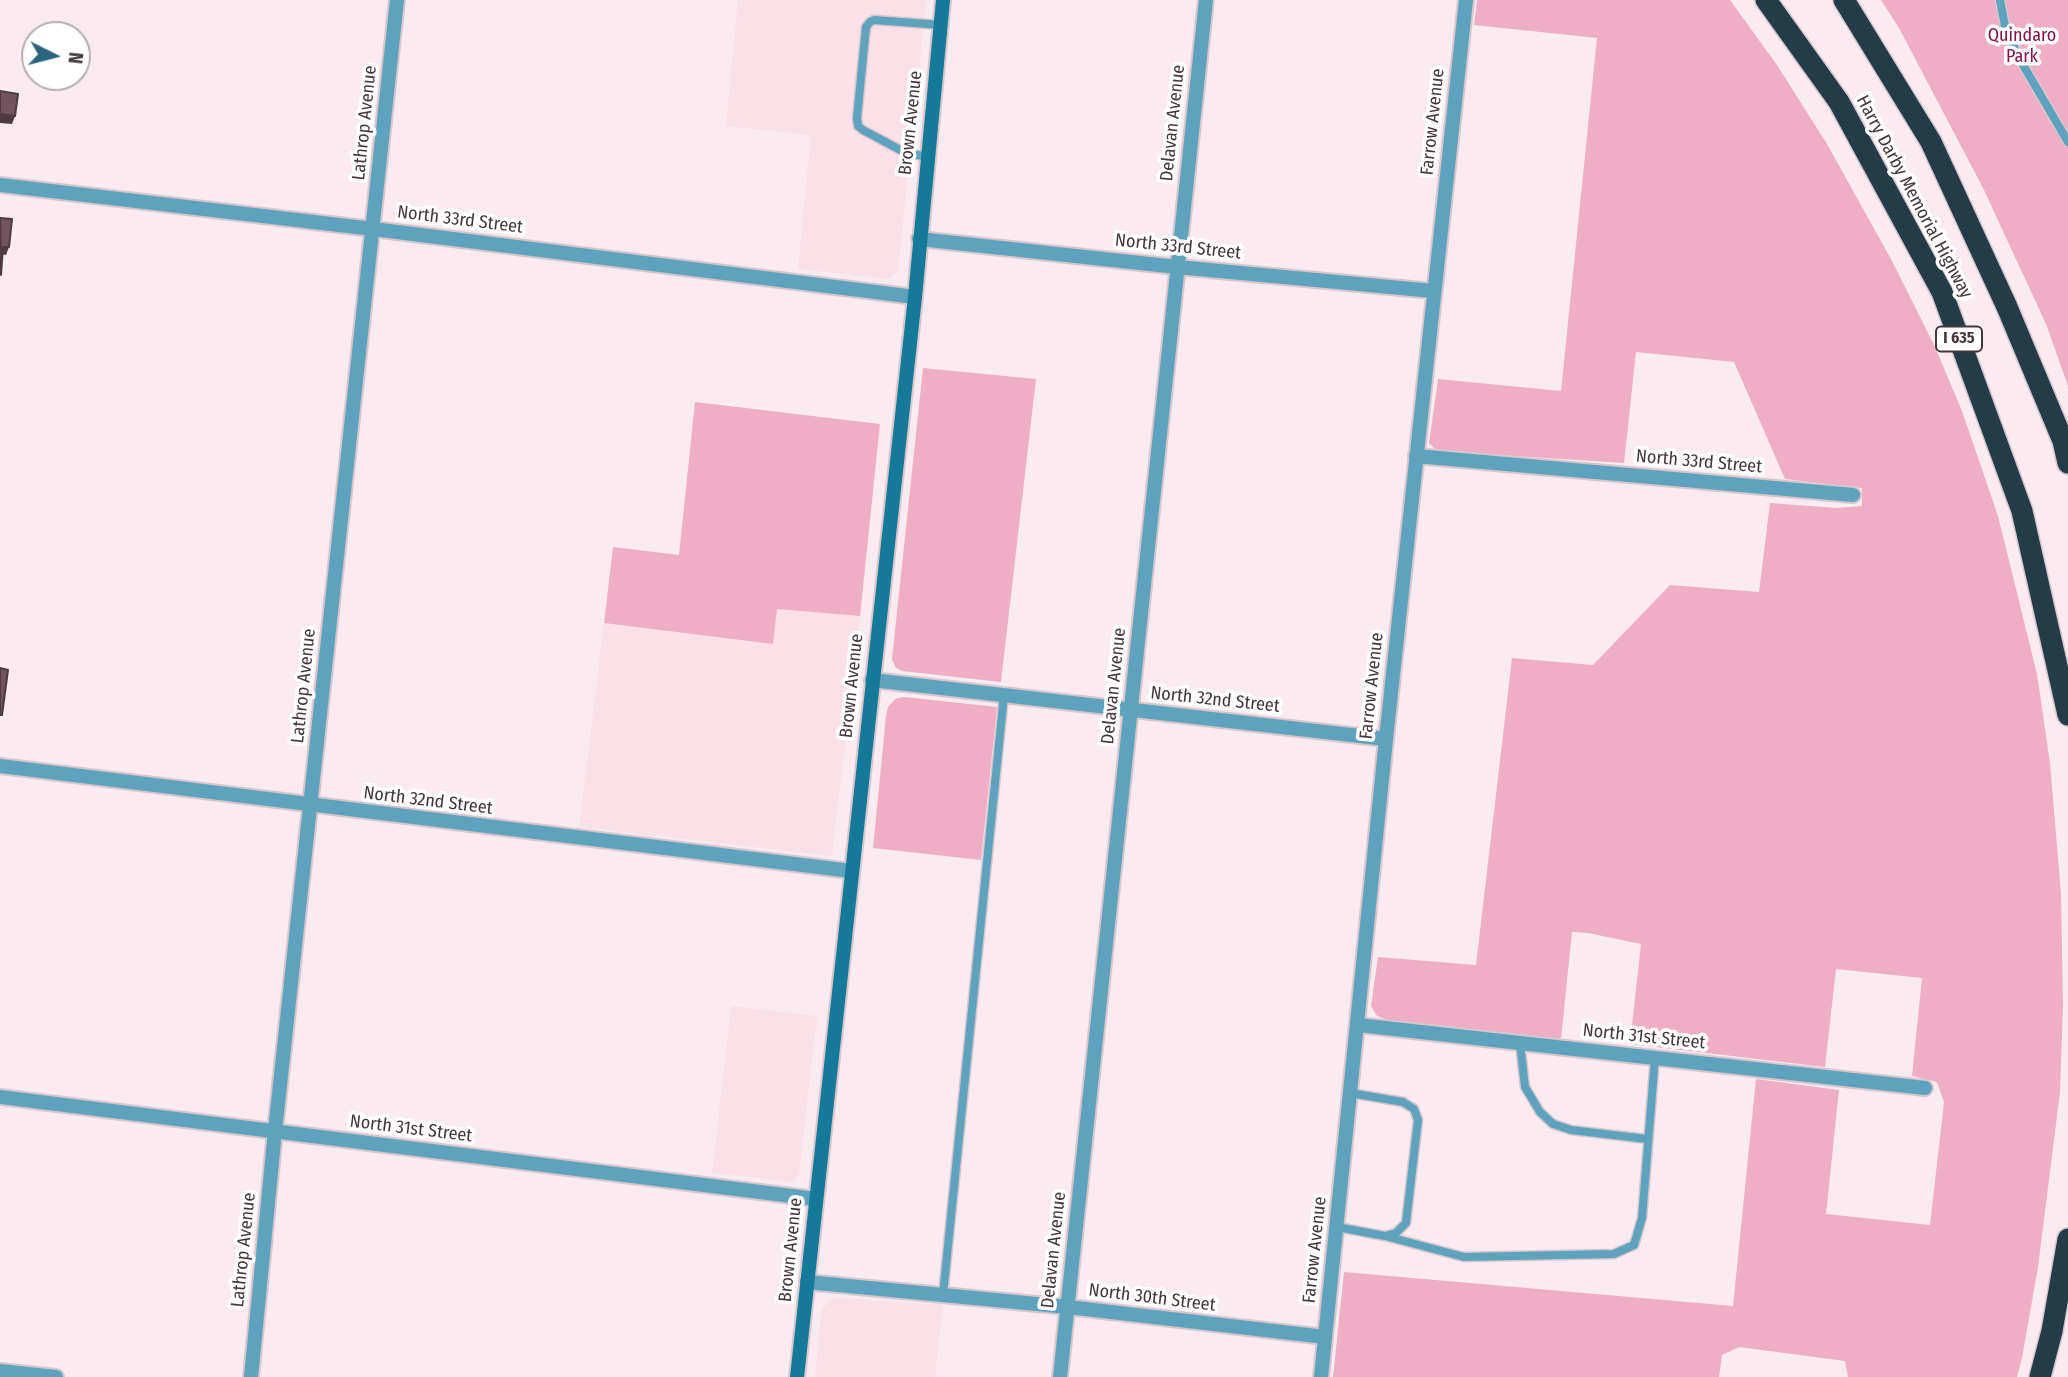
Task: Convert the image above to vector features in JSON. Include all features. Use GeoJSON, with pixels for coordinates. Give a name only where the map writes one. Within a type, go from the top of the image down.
{"type":"FeatureCollection","features":[{"type":"Feature","properties":{"kind":"highway","name":"Harry Darby Memorial Highway"},"geometry":{"type":"LineString","coordinates":[[1766,0],[1839,103],[1942,292],[2022,511],[2068,715]]}},
{"type":"Feature","properties":{"kind":"highway","name":"Harry Darby Memorial Highway"},"geometry":{"type":"LineString","coordinates":[[1844,0],[1931,142],[2007,307],[2063,441],[2068,463]]}},
{"type":"Feature","properties":{"kind":"highway"},"geometry":{"type":"LineString","coordinates":[[2040,1377],[2052,1331],[2068,1239]]}},
{"type":"Feature","properties":{"kind":"main road","name":"Brown Avenue"},"geometry":{"type":"LineString","coordinates":[[797,1377],[915,296],[943,0]]}},
{"type":"Feature","properties":{"kind":"street","name":"Lathrop Avenue"},"geometry":{"type":"LineString","coordinates":[[251,1377],[397,0]]}},
{"type":"Feature","properties":{"kind":"street","name":"Delavan Avenue"},"geometry":{"type":"LineString","coordinates":[[1060,1377],[1206,0]]}},
{"type":"Feature","properties":{"kind":"street","name":"Farrow Avenue"},"geometry":{"type":"LineString","coordinates":[[1321,1377],[1433,290],[1466,0]]}},
{"type":"Feature","properties":{"kind":"street","name":"North 33rd Street"},"geometry":{"type":"LineString","coordinates":[[0,185],[915,296]]}},
{"type":"Feature","properties":{"kind":"street","name":"North 33rd Street"},"geometry":{"type":"LineString","coordinates":[[919,239],[1177,267],[1433,290]]}},
{"type":"Feature","properties":{"kind":"street","name":"North 33rd Street"},"geometry":{"type":"LineString","coordinates":[[1416,456],[1853,495]]}},
{"type":"Feature","properties":{"kind":"street","name":"North 32nd Street"},"geometry":{"type":"LineString","coordinates":[[872,680],[1386,739]]}},
{"type":"Feature","properties":{"kind":"street","name":"North 32nd Street"},"geometry":{"type":"LineString","coordinates":[[0,766],[851,872]]}},
{"type":"Feature","properties":{"kind":"street","name":"North 31st Street"},"geometry":{"type":"LineString","coordinates":[[1358,1025],[1926,1088]]}},
{"type":"Feature","properties":{"kind":"street","name":"North 31st Street"},"geometry":{"type":"LineString","coordinates":[[0,1097],[816,1199]]}},
{"type":"Feature","properties":{"kind":"street","name":"North 30th Street"},"geometry":{"type":"LineString","coordinates":[[807,1282],[1068,1307],[1325,1337]]}},
{"type":"Feature","properties":{"kind":"street"},"geometry":{"type":"LineString","coordinates":[[0,1371],[56,1377]]}},
{"type":"Feature","properties":{"kind":"lane"},"geometry":{"type":"LineString","coordinates":[[2000,0],[2005,26],[2019,58],[2068,142]]}},
{"type":"Feature","properties":{"kind":"lane"},"geometry":{"type":"LineString","coordinates":[[927,157],[904,152],[858,126],[866,27],[874,20],[941,25]]}},
{"type":"Feature","properties":{"kind":"lane"},"geometry":{"type":"LineString","coordinates":[[943,1295],[1004,695]]}},
{"type":"Feature","properties":{"kind":"lane"},"geometry":{"type":"LineString","coordinates":[[1520,1043],[1525,1087],[1540,1112],[1553,1124],[1571,1130],[1647,1139]]}},
{"type":"Feature","properties":{"kind":"lane"},"geometry":{"type":"LineString","coordinates":[[1337,1227],[1385,1236],[1464,1257],[1615,1254],[1634,1245],[1642,1218],[1655,1058]]}},
{"type":"Feature","properties":{"kind":"lane"},"geometry":{"type":"LineString","coordinates":[[1350,1093],[1403,1102],[1414,1109],[1418,1120],[1406,1223],[1396,1233],[1385,1236]]}},
{"type":"Feature","properties":{"kind":"shaded area"},"geometry":{"type":"Polygon","coordinates":[[[738,0],[926,0],[898,270],[889,279],[798,269],[811,135],[726,126],[738,0]]]}},
{"type":"Feature","properties":{"kind":"shaded area"},"geometry":{"type":"Polygon","coordinates":[[[777,609],[860,616],[832,856],[579,827],[604,623],[773,644],[777,609]]]}},
{"type":"Feature","properties":{"kind":"shaded area"},"geometry":{"type":"Polygon","coordinates":[[[731,1006],[817,1016],[799,1175],[793,1182],[712,1173],[731,1006]]]}},
{"type":"Feature","properties":{"kind":"shaded area"},"geometry":{"type":"Polygon","coordinates":[[[835,1298],[943,1305],[935,1377],[815,1377],[821,1312],[827,1303],[835,1298]]]}},
{"type":"Feature","properties":{"kind":"green space"},"geometry":{"type":"Polygon","coordinates":[[[1477,0],[1730,0],[1777,65],[1827,144],[1892,261],[1935,347],[1962,411],[1998,516],[2037,674],[2050,763],[2061,894],[2063,1005],[2060,1092],[2038,1267],[2017,1377],[1848,1377],[1845,1361],[1739,1347],[1722,1355],[1719,1377],[1333,1377],[1344,1272],[1733,1306],[1756,1079],[1839,1090],[1826,1214],[1930,1225],[1944,1102],[1937,1082],[1912,1076],[1922,978],[1836,969],[1825,1067],[1630,1044],[1641,944],[1588,933],[1572,932],[1561,1039],[1391,1021],[1377,1016],[1371,1006],[1378,957],[1476,965],[1512,658],[1593,665],[1670,585],[1759,592],[1770,503],[1837,508],[1862,506],[1862,488],[1785,479],[1734,362],[1636,352],[1624,463],[1437,451],[1429,443],[1438,379],[1561,391],[1597,38],[1474,25],[1477,0]]]}},
{"type":"Feature","properties":{"kind":"green space","name":"Quindaro Park"},"geometry":{"type":"Polygon","coordinates":[[[1881,0],[2068,0],[2068,386],[2046,324],[1983,188],[1899,28],[1881,0]]]}},
{"type":"Feature","properties":{"kind":"green space"},"geometry":{"type":"Polygon","coordinates":[[[923,368],[1036,379],[1001,682],[902,671],[896,668],[892,659],[923,368]]]}},
{"type":"Feature","properties":{"kind":"green space"},"geometry":{"type":"Polygon","coordinates":[[[695,402],[880,424],[860,616],[777,609],[773,644],[604,623],[613,547],[679,555],[695,402]]]}},
{"type":"Feature","properties":{"kind":"green space"},"geometry":{"type":"Polygon","coordinates":[[[904,697],[997,707],[981,860],[873,848],[886,716],[888,707],[895,699],[904,697]]]}},
{"type":"Feature","properties":{"kind":"building"},"geometry":{"type":"Polygon","coordinates":[[[0,91],[18,94],[15,116],[0,114],[0,91]]]}},
{"type":"Feature","properties":{"kind":"building"},"geometry":{"type":"Polygon","coordinates":[[[0,218],[12,219],[9,247],[3,247],[1,275],[0,218]]]}},
{"type":"Feature","properties":{"kind":"building"},"geometry":{"type":"Polygon","coordinates":[[[0,668],[8,670],[2,715],[0,715],[0,668]]]}}]}
